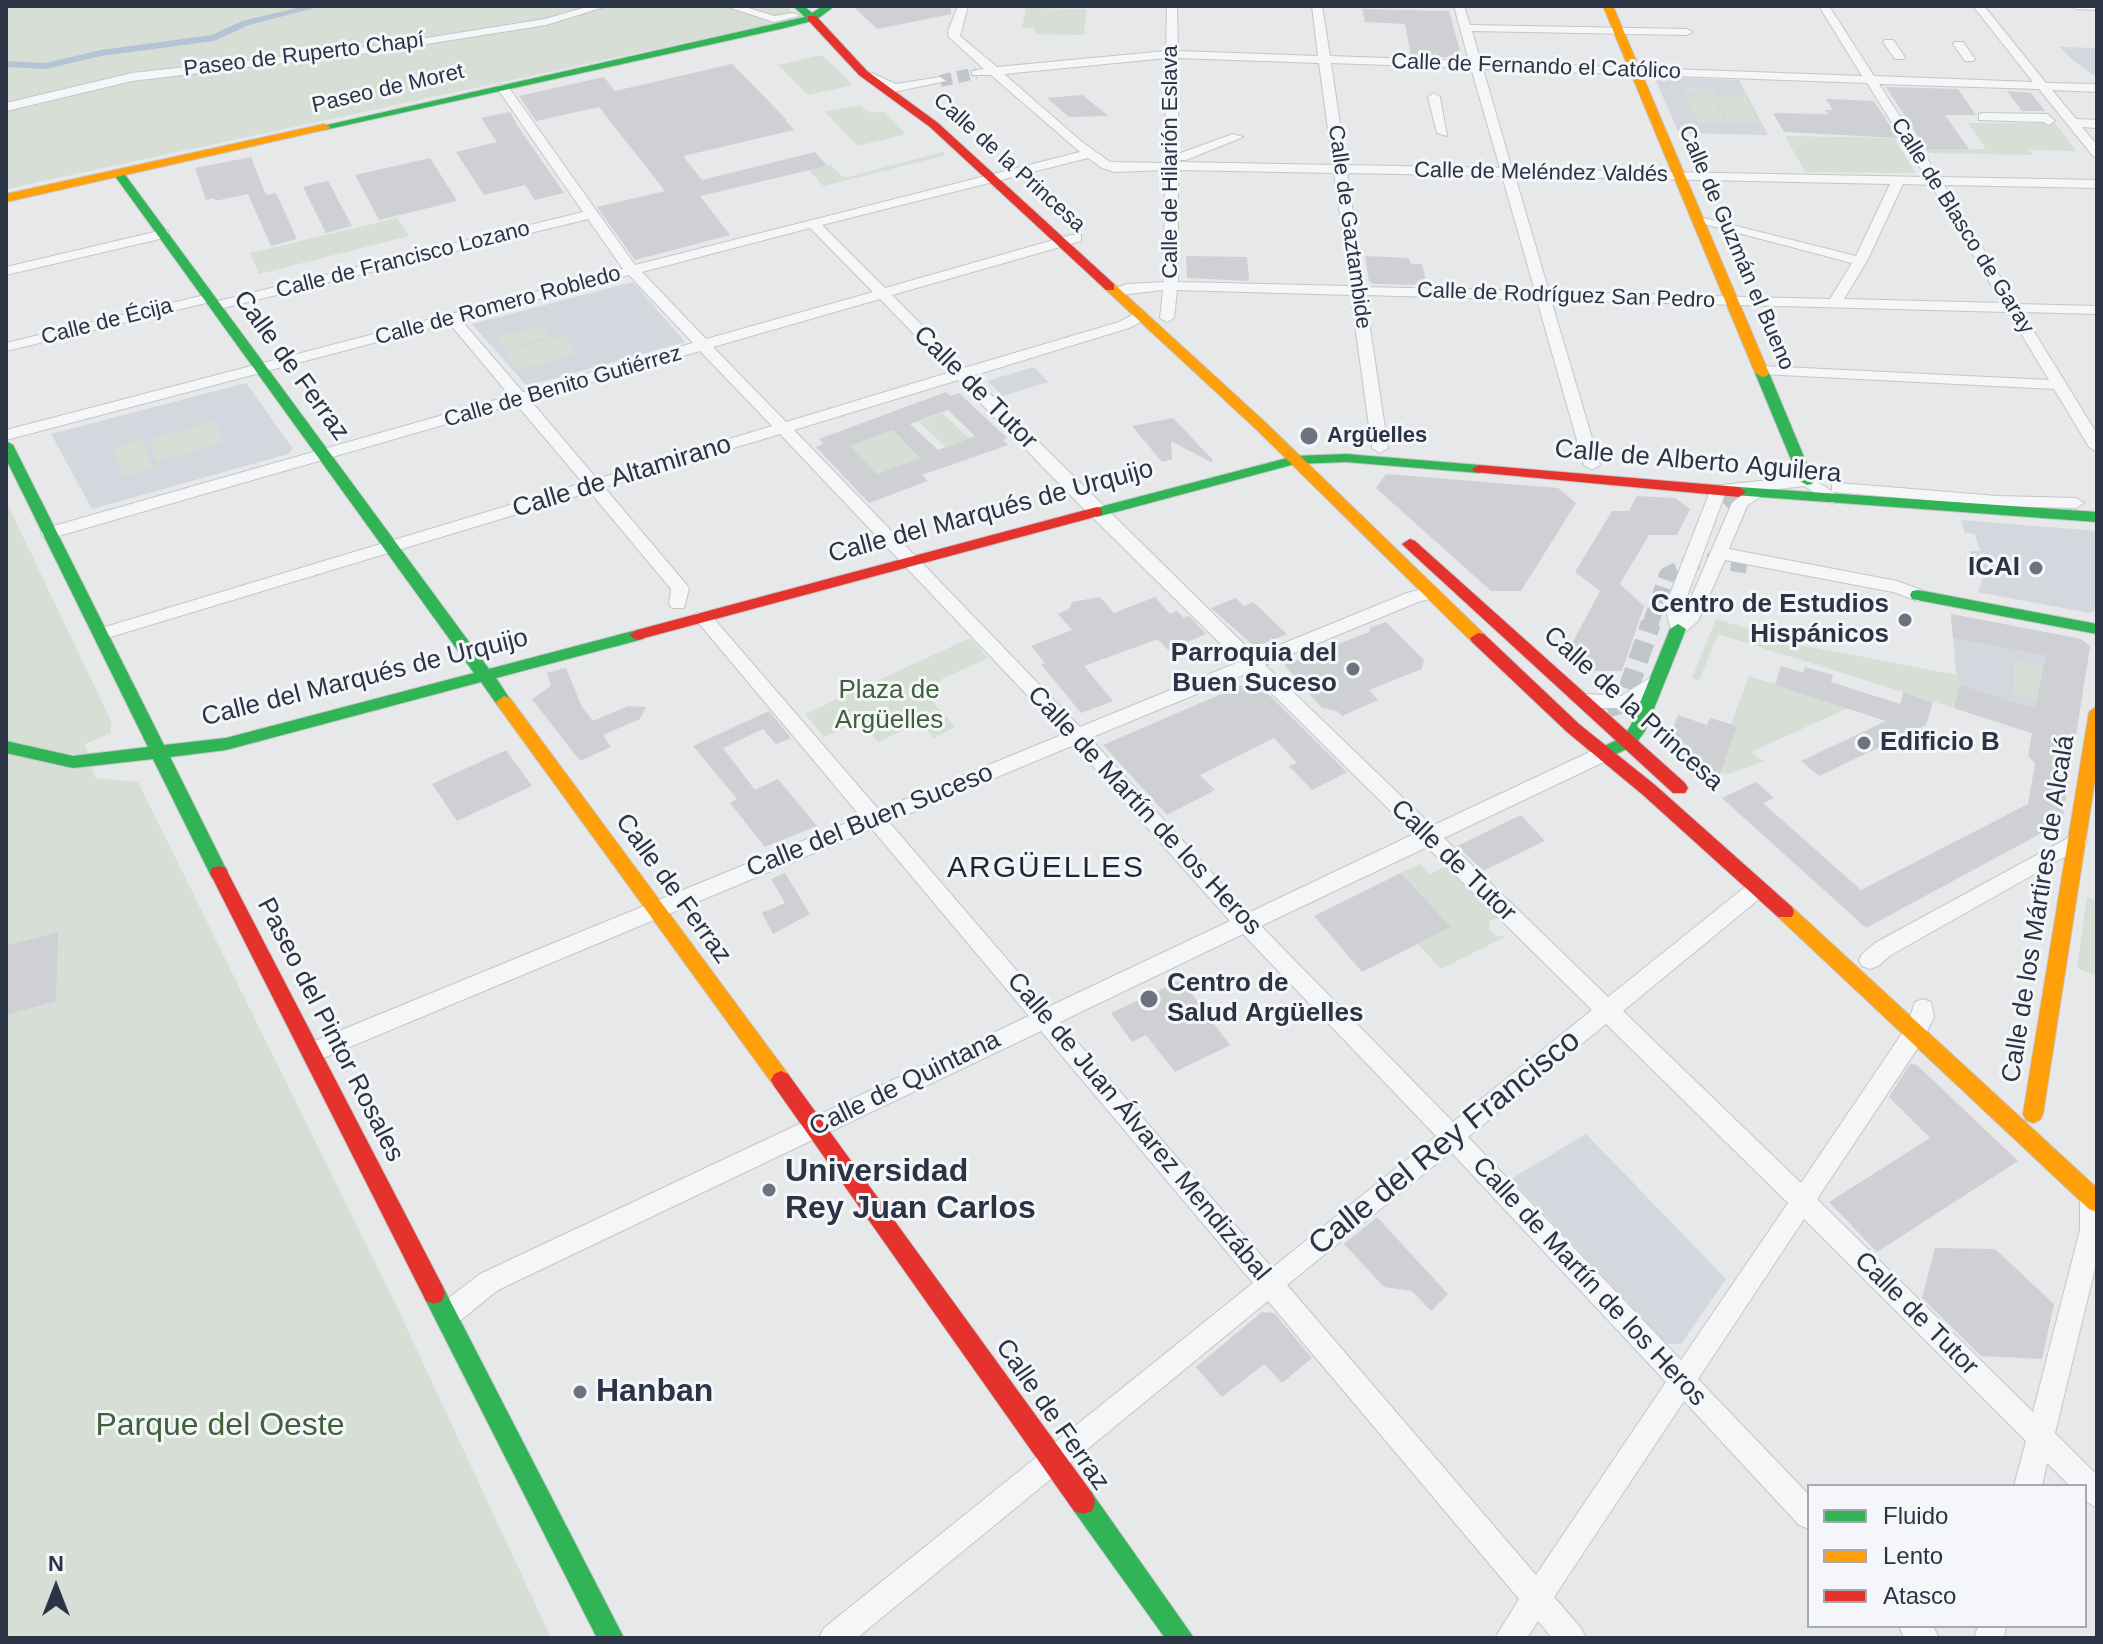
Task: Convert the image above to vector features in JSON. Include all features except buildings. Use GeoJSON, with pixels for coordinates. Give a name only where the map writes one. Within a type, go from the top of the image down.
{"type":"FeatureCollection","features":[{"type":"Feature","properties":{"kind":"main road","name":"Calle de Guzmán el Bueno"},"geometry":{"type":"LineString","coordinates":[[1608,6],[1807,481]]}},
{"type":"Feature","properties":{"kind":"main road","name":"Calle de la Princesa"},"geometry":{"type":"LineString","coordinates":[[808,13],[863,73],[999,177]]}},
{"type":"Feature","properties":{"kind":"main road","name":"Paseo de Moret"},"geometry":{"type":"LineString","coordinates":[[6,198],[503,88],[808,13]]}},
{"type":"Feature","properties":{"kind":"main road","name":"Calle de la Princesa"},"geometry":{"type":"LineString","coordinates":[[882,60],[999,177],[1069,241],[1125,290],[1167,318],[1430,593],[2094,1199]]}},
{"type":"Feature","properties":{"kind":"main road","name":"Calle de Ferraz"},"geometry":{"type":"LineString","coordinates":[[119,174],[814,1127],[1181,1638]]}},
{"type":"Feature","properties":{"kind":"main road","name":"Calle de la Princesa"},"geometry":{"type":"LineString","coordinates":[[1125,290],[1141,316],[1293,450]]}},
{"type":"Feature","properties":{"kind":"main road","name":"Paseo del Pintor Rosales"},"geometry":{"type":"LineString","coordinates":[[6,445],[156,750],[611,1638]]}},
{"type":"Feature","properties":{"kind":"main road","name":"Calle de Alberto Aguilera"},"geometry":{"type":"LineString","coordinates":[[1293,450],[1380,448],[2045,497],[2097,505]]}},
{"type":"Feature","properties":{"kind":"main road","name":"Calle de Alberto Aguilera"},"geometry":{"type":"LineString","coordinates":[[1293,450],[1317,458],[1721,498],[1753,493],[1835,493],[2097,517]]}},
{"type":"Feature","properties":{"kind":"main road","name":"Calle del Marqués de Urquijo"},"geometry":{"type":"LineString","coordinates":[[671,606],[903,554],[1293,450]]}},
{"type":"Feature","properties":{"kind":"main road","name":"Calle de la Princesa"},"geometry":{"type":"LineString","coordinates":[[1317,458],[1693,800]]}},
{"type":"Feature","properties":{"kind":"main road","name":"Calle del Marqués de Urquijo"},"geometry":{"type":"LineString","coordinates":[[156,750],[226,744],[703,617],[903,554]]}},
{"type":"Feature","properties":{"kind":"main road"},"geometry":{"type":"LineString","coordinates":[[1918,595],[2097,629]]}},
{"type":"Feature","properties":{"kind":"main road"},"geometry":{"type":"LineString","coordinates":[[1629,741],[1639,727],[1678,629]]}},
{"type":"Feature","properties":{"kind":"main road","name":"Calle del Marqués de Urquijo"},"geometry":{"type":"LineString","coordinates":[[447,664],[495,652]]}},
{"type":"Feature","properties":{"kind":"main road","name":"Calle de los Mártires de Alcalá"},"geometry":{"type":"LineString","coordinates":[[2011,1093],[2038,1119],[2097,712]]}},
{"type":"Feature","properties":{"kind":"main road","name":"Calle del Marqués de Urquijo"},"geometry":{"type":"LineString","coordinates":[[156,750],[190,729]]}},
{"type":"Feature","properties":{"kind":"main road","name":"Calle de Quintana"},"geometry":{"type":"LineString","coordinates":[[1603,754],[1629,741]]}},
{"type":"Feature","properties":{"kind":"main road"},"geometry":{"type":"LineString","coordinates":[[6,747],[73,762],[156,750]]}},
{"type":"Feature","properties":{"kind":"main road"},"geometry":{"type":"LineString","coordinates":[[1918,1003],[1945,1030]]}},
{"type":"Feature","properties":{"kind":"street","name":"Paseo de Ruperto Chapí"},"geometry":{"type":"LineString","coordinates":[[6,107],[132,77],[376,49],[546,22],[602,6]]}},
{"type":"Feature","properties":{"kind":"street"},"geometry":{"type":"LineString","coordinates":[[730,6],[774,19],[808,13]]}},
{"type":"Feature","properties":{"kind":"street"},"geometry":{"type":"LineString","coordinates":[[963,6],[954,31],[955,37],[1089,154]]}},
{"type":"Feature","properties":{"kind":"street","name":"Calle de Hilarión Eslava"},"geometry":{"type":"LineString","coordinates":[[1167,318],[1177,162],[1172,6]]}},
{"type":"Feature","properties":{"kind":"street","name":"Calle de Gaztambide"},"geometry":{"type":"LineString","coordinates":[[1317,6],[1380,448]]}},
{"type":"Feature","properties":{"kind":"street"},"geometry":{"type":"LineString","coordinates":[[1459,6],[1592,465]]}},
{"type":"Feature","properties":{"kind":"street","name":"Calle de Blasco de Garay"},"geometry":{"type":"LineString","coordinates":[[1824,6],[2097,447]]}},
{"type":"Feature","properties":{"kind":"street"},"geometry":{"type":"LineString","coordinates":[[1978,6],[2097,153]]}},
{"type":"Feature","properties":{"kind":"street"},"geometry":{"type":"LineString","coordinates":[[2076,6],[2097,7]]}},
{"type":"Feature","properties":{"kind":"street"},"geometry":{"type":"LineString","coordinates":[[1466,28],[1687,32]]}},
{"type":"Feature","properties":{"kind":"street"},"geometry":{"type":"LineString","coordinates":[[1889,42],[1899,57]]}},
{"type":"Feature","properties":{"kind":"street"},"geometry":{"type":"LineString","coordinates":[[1959,44],[1969,59]]}},
{"type":"Feature","properties":{"kind":"street","name":"Calle de Fernando el Católico"},"geometry":{"type":"LineString","coordinates":[[976,73],[992,69],[1172,54],[2097,88]]}},
{"type":"Feature","properties":{"kind":"street"},"geometry":{"type":"LineString","coordinates":[[963,62],[981,58]]}},
{"type":"Feature","properties":{"kind":"street"},"geometry":{"type":"LineString","coordinates":[[906,82],[928,70]]}},
{"type":"Feature","properties":{"kind":"street","name":"Calle de la Princesa"},"geometry":{"type":"LineString","coordinates":[[863,73],[890,88],[906,82]]}},
{"type":"Feature","properties":{"kind":"street"},"geometry":{"type":"LineString","coordinates":[[906,82],[940,81]]}},
{"type":"Feature","properties":{"kind":"street","name":"Calle de Martín de los Heros"},"geometry":{"type":"LineString","coordinates":[[503,88],[632,271],[1077,736],[1244,922],[1453,1137],[1807,1513]]}},
{"type":"Feature","properties":{"kind":"street"},"geometry":{"type":"LineString","coordinates":[[1434,97],[1443,133]]}},
{"type":"Feature","properties":{"kind":"street"},"geometry":{"type":"LineString","coordinates":[[1983,117],[2047,118],[2051,121],[2001,122]]}},
{"type":"Feature","properties":{"kind":"street"},"geometry":{"type":"LineString","coordinates":[[2071,122],[2097,124]]}},
{"type":"Feature","properties":{"kind":"street"},"geometry":{"type":"LineString","coordinates":[[1177,162],[1237,137]]}},
{"type":"Feature","properties":{"kind":"street"},"geometry":{"type":"LineString","coordinates":[[999,177],[1089,154]]}},
{"type":"Feature","properties":{"kind":"street","name":"Calle de Meléndez Valdés"},"geometry":{"type":"LineString","coordinates":[[1089,154],[1115,168],[1177,162],[1341,169],[2097,184]]}},
{"type":"Feature","properties":{"kind":"street","name":"Calle de Romero Robledo"},"geometry":{"type":"LineString","coordinates":[[6,435],[999,177]]}},
{"type":"Feature","properties":{"kind":"street"},"geometry":{"type":"LineString","coordinates":[[1835,303],[1860,261],[1898,180]]}},
{"type":"Feature","properties":{"kind":"street","name":"Calle de Francisco Lozano"},"geometry":{"type":"LineString","coordinates":[[212,302],[590,214]]}},
{"type":"Feature","properties":{"kind":"street"},"geometry":{"type":"LineString","coordinates":[[1700,221],[1860,261]]}},
{"type":"Feature","properties":{"kind":"street","name":"Calle de Tutor"},"geometry":{"type":"LineString","coordinates":[[813,223],[1090,504],[2087,1484]]}},
{"type":"Feature","properties":{"kind":"street"},"geometry":{"type":"LineString","coordinates":[[6,271],[163,234]]}},
{"type":"Feature","properties":{"kind":"street","name":"Calle de Benito Gutiérrez"},"geometry":{"type":"LineString","coordinates":[[49,533],[1069,241]]}},
{"type":"Feature","properties":{"kind":"street","name":"Calle de Rodríguez San Pedro"},"geometry":{"type":"LineString","coordinates":[[1125,290],[1170,286],[2097,310]]}},
{"type":"Feature","properties":{"kind":"street","name":"Calle de Écija"},"geometry":{"type":"LineString","coordinates":[[6,347],[212,302]]}},
{"type":"Feature","properties":{"kind":"street","name":"Calle de Altamirano"},"geometry":{"type":"LineString","coordinates":[[101,634],[1124,325],[1141,316]]}},
{"type":"Feature","properties":{"kind":"street"},"geometry":{"type":"LineString","coordinates":[[453,319],[680,588],[671,606]]}},
{"type":"Feature","properties":{"kind":"street"},"geometry":{"type":"LineString","coordinates":[[1762,370],[2059,385]]}},
{"type":"Feature","properties":{"kind":"street"},"geometry":{"type":"LineString","coordinates":[[1678,629],[1721,498],[1771,483],[1807,481],[1835,493]]}},
{"type":"Feature","properties":{"kind":"street"},"geometry":{"type":"LineString","coordinates":[[1678,629],[1692,617],[1740,503],[1771,483]]}},
{"type":"Feature","properties":{"kind":"street","name":"Calle de Alberto Aguilera"},"geometry":{"type":"LineString","coordinates":[[1835,493],[2076,503]]}},
{"type":"Feature","properties":{"kind":"street"},"geometry":{"type":"LineString","coordinates":[[1719,553],[1897,587],[1918,595]]}},
{"type":"Feature","properties":{"kind":"street","name":"Calle de la Princesa"},"geometry":{"type":"LineString","coordinates":[[1400,560],[1425,574],[1547,687]]}},
{"type":"Feature","properties":{"kind":"street"},"geometry":{"type":"LineString","coordinates":[[1751,566],[1898,594],[1918,595]]}},
{"type":"Feature","properties":{"kind":"street","name":"Calle del Buen Suceso"},"geometry":{"type":"LineString","coordinates":[[313,1052],[1413,597],[1430,593]]}},
{"type":"Feature","properties":{"kind":"street","name":"Calle de Juan Álvarez Mendizábal"},"geometry":{"type":"LineString","coordinates":[[703,617],[1571,1638]]}},
{"type":"Feature","properties":{"kind":"street"},"geometry":{"type":"LineString","coordinates":[[1586,701],[1625,703],[1656,680]]}},
{"type":"Feature","properties":{"kind":"street","name":"Calle de Quintana"},"geometry":{"type":"LineString","coordinates":[[447,1315],[489,1282],[1603,754]]}},
{"type":"Feature","properties":{"kind":"street"},"geometry":{"type":"LineString","coordinates":[[1870,959],[2077,841]]}},
{"type":"Feature","properties":{"kind":"street","name":"Calle del Rey Francisco"},"geometry":{"type":"LineString","coordinates":[[834,1638],[1757,889]]}},
{"type":"Feature","properties":{"kind":"street"},"geometry":{"type":"LineString","coordinates":[[1510,1638],[1915,1033],[1923,1017],[1918,1003]]}},
{"type":"Feature","properties":{"kind":"street"},"geometry":{"type":"LineString","coordinates":[[2028,1484],[2092,1230],[2094,1199]]}},
{"type":"Feature","properties":{"kind":"shaded area"},"geometry":{"type":"Polygon","coordinates":[[[2060,47],[2097,48],[2097,77],[2071,59],[2060,47]]]}},
{"type":"Feature","properties":{"kind":"shaded area"},"geometry":{"type":"Polygon","coordinates":[[[1655,79],[1739,80],[1768,135],[1679,133],[1655,79]]]}},
{"type":"Feature","properties":{"kind":"shaded area"},"geometry":{"type":"Polygon","coordinates":[[[633,282],[685,342],[527,386],[472,324],[633,282]]]}},
{"type":"Feature","properties":{"kind":"shaded area"},"geometry":{"type":"Polygon","coordinates":[[[1034,367],[1048,382],[1003,396],[987,381],[1034,367]]]}},
{"type":"Feature","properties":{"kind":"shaded area"},"geometry":{"type":"Polygon","coordinates":[[[246,383],[293,449],[288,454],[92,509],[51,434],[246,383]]]}},
{"type":"Feature","properties":{"kind":"shaded area","name":"ICAI"},"geometry":{"type":"Polygon","coordinates":[[[1961,520],[2097,531],[2096,611],[2089,613],[1978,592],[1984,573],[1977,571],[1970,551],[1980,551],[1975,534],[1965,533],[1961,520]]]}},
{"type":"Feature","properties":{"kind":"shaded area"},"geometry":{"type":"Polygon","coordinates":[[[1951,614],[2081,639],[2090,646],[2074,747],[1954,708],[1960,685],[1951,614]]]}},
{"type":"Feature","properties":{"kind":"shaded area"},"geometry":{"type":"Polygon","coordinates":[[[1586,1134],[1726,1279],[1681,1344],[1667,1344],[1511,1179],[1586,1134]]]}},
{"type":"Feature","properties":{"kind":"green space"},"geometry":{"type":"Polygon","coordinates":[[[6,6],[787,6],[792,12],[781,22],[6,189],[6,6]]]}},
{"type":"Feature","properties":{"kind":"green space"},"geometry":{"type":"Polygon","coordinates":[[[1026,8],[1086,9],[1084,35],[1035,34],[1035,28],[1022,28],[1026,8]]]}},
{"type":"Feature","properties":{"kind":"green space"},"geometry":{"type":"Polygon","coordinates":[[[822,55],[853,85],[808,95],[778,65],[822,55]]]}},
{"type":"Feature","properties":{"kind":"green space"},"geometry":{"type":"Polygon","coordinates":[[[1684,87],[1713,87],[1716,95],[1745,95],[1760,124],[1728,123],[1713,94],[1687,93],[1684,87]]]}},
{"type":"Feature","properties":{"kind":"green space"},"geometry":{"type":"Polygon","coordinates":[[[1685,95],[1712,95],[1726,124],[1698,123],[1685,95]]]}},
{"type":"Feature","properties":{"kind":"green space"},"geometry":{"type":"Polygon","coordinates":[[[860,105],[870,113],[883,111],[906,134],[858,146],[825,112],[860,105]]]}},
{"type":"Feature","properties":{"kind":"green space"},"geometry":{"type":"Polygon","coordinates":[[[1968,123],[2055,123],[2076,151],[2029,150],[2033,155],[1928,153],[1926,149],[1986,149],[1968,123]]]}},
{"type":"Feature","properties":{"kind":"green space"},"geometry":{"type":"Polygon","coordinates":[[[1785,136],[1894,138],[1916,173],[1805,172],[1785,136]]]}},
{"type":"Feature","properties":{"kind":"green space"},"geometry":{"type":"Polygon","coordinates":[[[943,152],[946,155],[823,186],[809,170],[831,165],[844,178],[943,152]]]}},
{"type":"Feature","properties":{"kind":"green space"},"geometry":{"type":"Polygon","coordinates":[[[397,218],[409,236],[259,274],[250,253],[397,218]]]}},
{"type":"Feature","properties":{"kind":"green space"},"geometry":{"type":"Polygon","coordinates":[[[544,326],[550,337],[504,349],[497,337],[544,326]]]}},
{"type":"Feature","properties":{"kind":"green space"},"geometry":{"type":"Polygon","coordinates":[[[565,335],[577,354],[516,371],[504,351],[565,335]]]}},
{"type":"Feature","properties":{"kind":"green space"},"geometry":{"type":"Polygon","coordinates":[[[942,413],[969,438],[946,447],[919,422],[942,413]]]}},
{"type":"Feature","properties":{"kind":"green space"},"geometry":{"type":"Polygon","coordinates":[[[215,421],[223,443],[156,462],[149,439],[215,421]]]}},
{"type":"Feature","properties":{"kind":"green space"},"geometry":{"type":"Polygon","coordinates":[[[893,430],[920,458],[877,474],[850,446],[893,430]]]}},
{"type":"Feature","properties":{"kind":"green space"},"geometry":{"type":"Polygon","coordinates":[[[141,439],[154,467],[124,476],[112,448],[141,439]]]}},
{"type":"Feature","properties":{"kind":"green space","name":"Parque del Oeste"},"geometry":{"type":"Polygon","coordinates":[[[6,501],[111,721],[111,733],[85,744],[95,778],[138,782],[397,1307],[551,1638],[6,1638],[6,501]]]}},
{"type":"Feature","properties":{"kind":"green space"},"geometry":{"type":"Polygon","coordinates":[[[1716,619],[1801,645],[1957,675],[1960,685],[1954,708],[1718,634],[1699,681],[1692,678],[1716,619]]]}},
{"type":"Feature","properties":{"kind":"green space","name":"Plaza de Argüelles"},"geometry":{"type":"Polygon","coordinates":[[[970,638],[988,658],[942,679],[929,697],[955,727],[934,738],[920,723],[878,742],[858,721],[824,737],[805,714],[970,638]]]}},
{"type":"Feature","properties":{"kind":"green space"},"geometry":{"type":"Polygon","coordinates":[[[2014,660],[2044,666],[2037,699],[2014,694],[2014,660]]]}},
{"type":"Feature","properties":{"kind":"green space"},"geometry":{"type":"Polygon","coordinates":[[[1749,676],[1848,708],[1751,752],[1764,761],[1729,774],[1720,773],[1736,726],[1731,724],[1749,676]]]}},
{"type":"Feature","properties":{"kind":"green space"},"geometry":{"type":"Polygon","coordinates":[[[1420,864],[1430,874],[1446,866],[1498,917],[1490,921],[1489,929],[1505,937],[1441,969],[1418,944],[1451,927],[1401,873],[1420,864]]]}},
{"type":"Feature","properties":{"kind":"green space"},"geometry":{"type":"Polygon","coordinates":[[[2087,897],[2097,901],[2097,976],[2077,968],[2087,897]]]}},
{"type":"Feature","properties":{"kind":"waterway"},"geometry":{"type":"LineString","coordinates":[[6,64],[46,66],[101,53],[214,38],[246,23],[317,6]]}},
{"type":"Feature","properties":{"kind":"tunnel"},"geometry":{"type":"LineString","coordinates":[[940,81],[976,73]]}},
{"type":"Feature","properties":{"kind":"tunnel"},"geometry":{"type":"LineString","coordinates":[[1725,505],[1734,496],[1754,489]]}},
{"type":"Feature","properties":{"kind":"tunnel"},"geometry":{"type":"LineString","coordinates":[[1650,625],[1667,575],[1695,562],[1717,561],[1751,566]]}},
{"type":"Feature","properties":{"kind":"tunnel"},"geometry":{"type":"LineString","coordinates":[[1607,708],[1617,705],[1628,690],[1651,623]]}},
{"type":"Feature","properties":{"kind":"traffic: fast"},"geometry":{"type":"LineString","coordinates":[[798,6],[812,18]]}},
{"type":"Feature","properties":{"kind":"traffic: fast"},"geometry":{"type":"LineString","coordinates":[[324,127],[780,26],[812,18],[827,8]]}},
{"type":"Feature","properties":{"kind":"traffic: fast"},"geometry":{"type":"LineString","coordinates":[[119,174],[504,702]]}},
{"type":"Feature","properties":{"kind":"traffic: fast"},"geometry":{"type":"LineString","coordinates":[[1762,373],[1807,481]]}},
{"type":"Feature","properties":{"kind":"traffic: fast"},"geometry":{"type":"LineString","coordinates":[[6,445],[219,873]]}},
{"type":"Feature","properties":{"kind":"traffic: fast"},"geometry":{"type":"LineString","coordinates":[[1097,512],[1295,460],[1346,458],[1479,469]]}},
{"type":"Feature","properties":{"kind":"traffic: fast"},"geometry":{"type":"LineString","coordinates":[[1739,492],[2097,517]]}},
{"type":"Feature","properties":{"kind":"traffic: fast"},"geometry":{"type":"LineString","coordinates":[[1918,595],[2097,629]]}},
{"type":"Feature","properties":{"kind":"traffic: fast"},"geometry":{"type":"LineString","coordinates":[[1604,753],[1629,741],[1639,727],[1678,629]]}},
{"type":"Feature","properties":{"kind":"traffic: fast"},"geometry":{"type":"LineString","coordinates":[[6,747],[73,762],[226,744],[637,635]]}},
{"type":"Feature","properties":{"kind":"traffic: fast"},"geometry":{"type":"LineString","coordinates":[[434,1293],[611,1638]]}},
{"type":"Feature","properties":{"kind":"traffic: fast"},"geometry":{"type":"LineString","coordinates":[[1083,1502],[1181,1638]]}},
{"type":"Feature","properties":{"kind":"traffic: slow"},"geometry":{"type":"LineString","coordinates":[[1608,6],[1762,373]]}},
{"type":"Feature","properties":{"kind":"traffic: slow"},"geometry":{"type":"LineString","coordinates":[[6,198],[324,127]]}},
{"type":"Feature","properties":{"kind":"traffic: slow"},"geometry":{"type":"LineString","coordinates":[[1110,287],[1261,426],[1478,638]]}},
{"type":"Feature","properties":{"kind":"traffic: slow"},"geometry":{"type":"LineString","coordinates":[[504,702],[781,1080]]}},
{"type":"Feature","properties":{"kind":"traffic: slow"},"geometry":{"type":"LineString","coordinates":[[2033,1114],[2097,712]]}},
{"type":"Feature","properties":{"kind":"traffic: slow"},"geometry":{"type":"LineString","coordinates":[[1785,912],[2097,1202]]}},
{"type":"Feature","properties":{"kind":"traffic: jam"},"geometry":{"type":"LineString","coordinates":[[812,18],[863,73],[934,125],[1110,287]]}},
{"type":"Feature","properties":{"kind":"traffic: jam"},"geometry":{"type":"LineString","coordinates":[[1479,469],[1739,492]]}},
{"type":"Feature","properties":{"kind":"traffic: jam"},"geometry":{"type":"LineString","coordinates":[[637,635],[1097,512]]}},
{"type":"Feature","properties":{"kind":"traffic: jam"},"geometry":{"type":"LineString","coordinates":[[1410,544],[1679,788]]}},
{"type":"Feature","properties":{"kind":"traffic: jam"},"geometry":{"type":"LineString","coordinates":[[1478,638],[1573,728],[1649,790],[1785,912]]}},
{"type":"Feature","properties":{"kind":"traffic: jam"},"geometry":{"type":"LineString","coordinates":[[219,873],[434,1293]]}},
{"type":"Feature","properties":{"kind":"traffic: jam"},"geometry":{"type":"LineString","coordinates":[[781,1080],[1083,1502]]}},
{"type":"Feature","properties":{"kind":"place","name":"Argüelles"},"geometry":{"type":"Point","coordinates":[1309,436]}},
{"type":"Feature","properties":{"kind":"place","name":"ICAI"},"geometry":{"type":"Point","coordinates":[2036,568]}},
{"type":"Feature","properties":{"kind":"place","name":"Centro de Estudios Hispánicos"},"geometry":{"type":"Point","coordinates":[1905,620]}},
{"type":"Feature","properties":{"kind":"place","name":"Parroquia del Buen Suceso"},"geometry":{"type":"Point","coordinates":[1353,669]}},
{"type":"Feature","properties":{"kind":"place","name":"Edificio B"},"geometry":{"type":"Point","coordinates":[1864,743]}},
{"type":"Feature","properties":{"kind":"place","name":"Centro de Salud Argüelles"},"geometry":{"type":"Point","coordinates":[1149,999]}},
{"type":"Feature","properties":{"kind":"place","name":"Universidad Rey Juan Carlos"},"geometry":{"type":"Point","coordinates":[769,1190]}},
{"type":"Feature","properties":{"kind":"place","name":"Hanban"},"geometry":{"type":"Point","coordinates":[580,1392]}},
{"type":"Feature","properties":{"kind":"district","name":"ARGÜELLES"},"geometry":{"type":"Point","coordinates":[1046,869]}}]}
